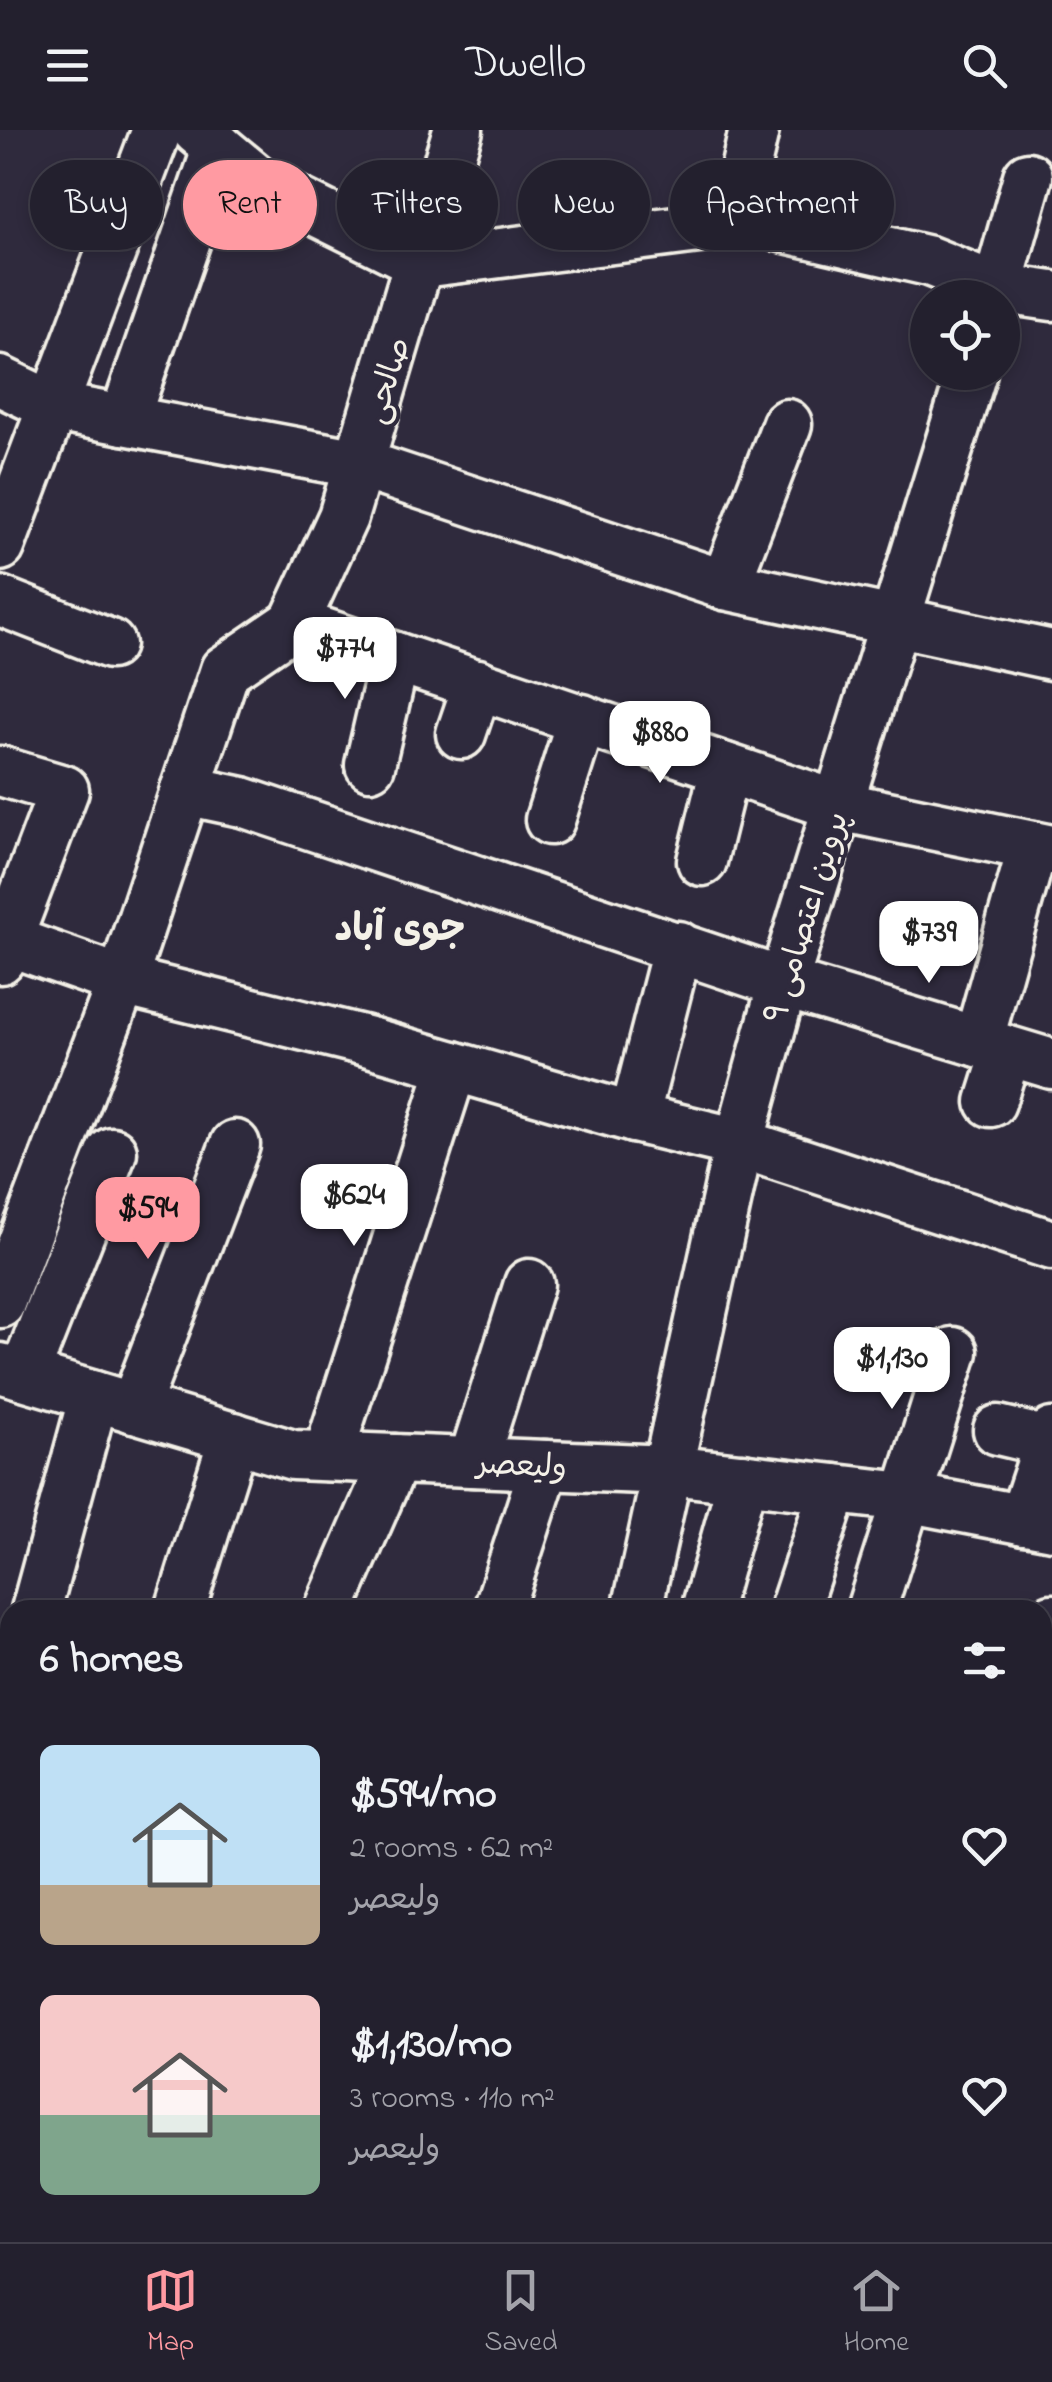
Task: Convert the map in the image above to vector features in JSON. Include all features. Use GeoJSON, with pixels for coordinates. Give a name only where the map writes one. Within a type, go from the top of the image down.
{"type":"FeatureCollection","features":[{"type":"Feature","properties":{"kind":"street"},"geometry":{"type":"LineString","coordinates":[[0,546],[157,130]]}},
{"type":"Feature","properties":{"kind":"street","name":"صالحی"},"geometry":{"type":"LineString","coordinates":[[294,623],[344,517],[458,130]]}},
{"type":"Feature","properties":{"kind":"street"},"geometry":{"type":"LineString","coordinates":[[747,160],[754,130]]}},
{"type":"Feature","properties":{"kind":"street"},"geometry":{"type":"LineString","coordinates":[[124,420],[208,139],[262,184],[421,262],[670,232]]}},
{"type":"Feature","properties":{"kind":"street"},"geometry":{"type":"LineString","coordinates":[[1000,280],[1028,176]]}},
{"type":"Feature","properties":{"kind":"street"},"geometry":{"type":"LineString","coordinates":[[881,250],[929,261],[969,280]]}},
{"type":"Feature","properties":{"kind":"street"},"geometry":{"type":"LineString","coordinates":[[1020,294],[1052,296]]}},
{"type":"Feature","properties":{"kind":"street"},"geometry":{"type":"LineString","coordinates":[[0,381],[54,407],[360,464],[725,585],[1052,655]]}},
{"type":"Feature","properties":{"kind":"street","name":"پروین اعتصامی ۹"},"geometry":{"type":"LineString","coordinates":[[639,1600],[739,1142],[783,983],[967,390]]}},
{"type":"Feature","properties":{"kind":"street"},"geometry":{"type":"LineString","coordinates":[[725,585],[787,424]]}},
{"type":"Feature","properties":{"kind":"street"},"geometry":{"type":"LineString","coordinates":[[0,601],[110,644]]}},
{"type":"Feature","properties":{"kind":"street"},"geometry":{"type":"LineString","coordinates":[[0,1303],[122,981],[225,670],[294,623],[839,806],[1042,848],[992,1046],[992,1102]]}},
{"type":"Feature","properties":{"kind":"street"},"geometry":{"type":"LineString","coordinates":[[370,765],[395,656]]}},
{"type":"Feature","properties":{"kind":"street"},"geometry":{"type":"LineString","coordinates":[[460,734],[478,684]]}},
{"type":"Feature","properties":{"kind":"street"},"geometry":{"type":"LineString","coordinates":[[550,820],[582,719]]}},
{"type":"Feature","properties":{"kind":"street"},"geometry":{"type":"LineString","coordinates":[[702,860],[726,768]]}},
{"type":"Feature","properties":{"kind":"street"},"geometry":{"type":"LineString","coordinates":[[0,772],[64,790],[2,945],[122,981],[454,1066],[634,1118],[739,1142],[1052,1245]]}},
{"type":"Feature","properties":{"kind":"street"},"geometry":{"type":"LineString","coordinates":[[185,790],[242,802],[783,983],[1052,1064]]}},
{"type":"Feature","properties":{"kind":"street"},"geometry":{"type":"LineString","coordinates":[[634,1118],[678,946]]}},
{"type":"Feature","properties":{"kind":"street"},"geometry":{"type":"LineString","coordinates":[[328,1456],[454,1066]]}},
{"type":"Feature","properties":{"kind":"street"},"geometry":{"type":"LineString","coordinates":[[40,1600],[114,1402],[235,1145]]}},
{"type":"Feature","properties":{"kind":"street"},"geometry":{"type":"LineString","coordinates":[[12,1372],[112,1152]]}},
{"type":"Feature","properties":{"kind":"street"},"geometry":{"type":"LineString","coordinates":[[473,1462],[529,1284]]}},
{"type":"Feature","properties":{"kind":"street"},"geometry":{"type":"LineString","coordinates":[[874,1600],[953,1352]]}},
{"type":"Feature","properties":{"kind":"street","name":"ولیعصر"},"geometry":{"type":"LineString","coordinates":[[12,1372],[293,1454],[670,1470],[905,1497],[1038,1522]]}},
{"type":"Feature","properties":{"kind":"street"},"geometry":{"type":"LineString","coordinates":[[998,1430],[1050,1438],[1038,1522]]}},
{"type":"Feature","properties":{"kind":"street"},"geometry":{"type":"LineString","coordinates":[[183,1600],[234,1437]]}},
{"type":"Feature","properties":{"kind":"street"},"geometry":{"type":"LineString","coordinates":[[333,1600],[396,1458]]}},
{"type":"Feature","properties":{"kind":"street"},"geometry":{"type":"LineString","coordinates":[[501,1600],[546,1465]]}},
{"type":"Feature","properties":{"kind":"street"},"geometry":{"type":"LineString","coordinates":[[709,1600],[743,1478]]}},
{"type":"Feature","properties":{"kind":"street"},"geometry":{"type":"LineString","coordinates":[[797,1600],[834,1489]]}},
{"type":"Feature","properties":{"kind":"district","name":"جوی آباد"},"geometry":{"type":"Point","coordinates":[400,927]}}]}
